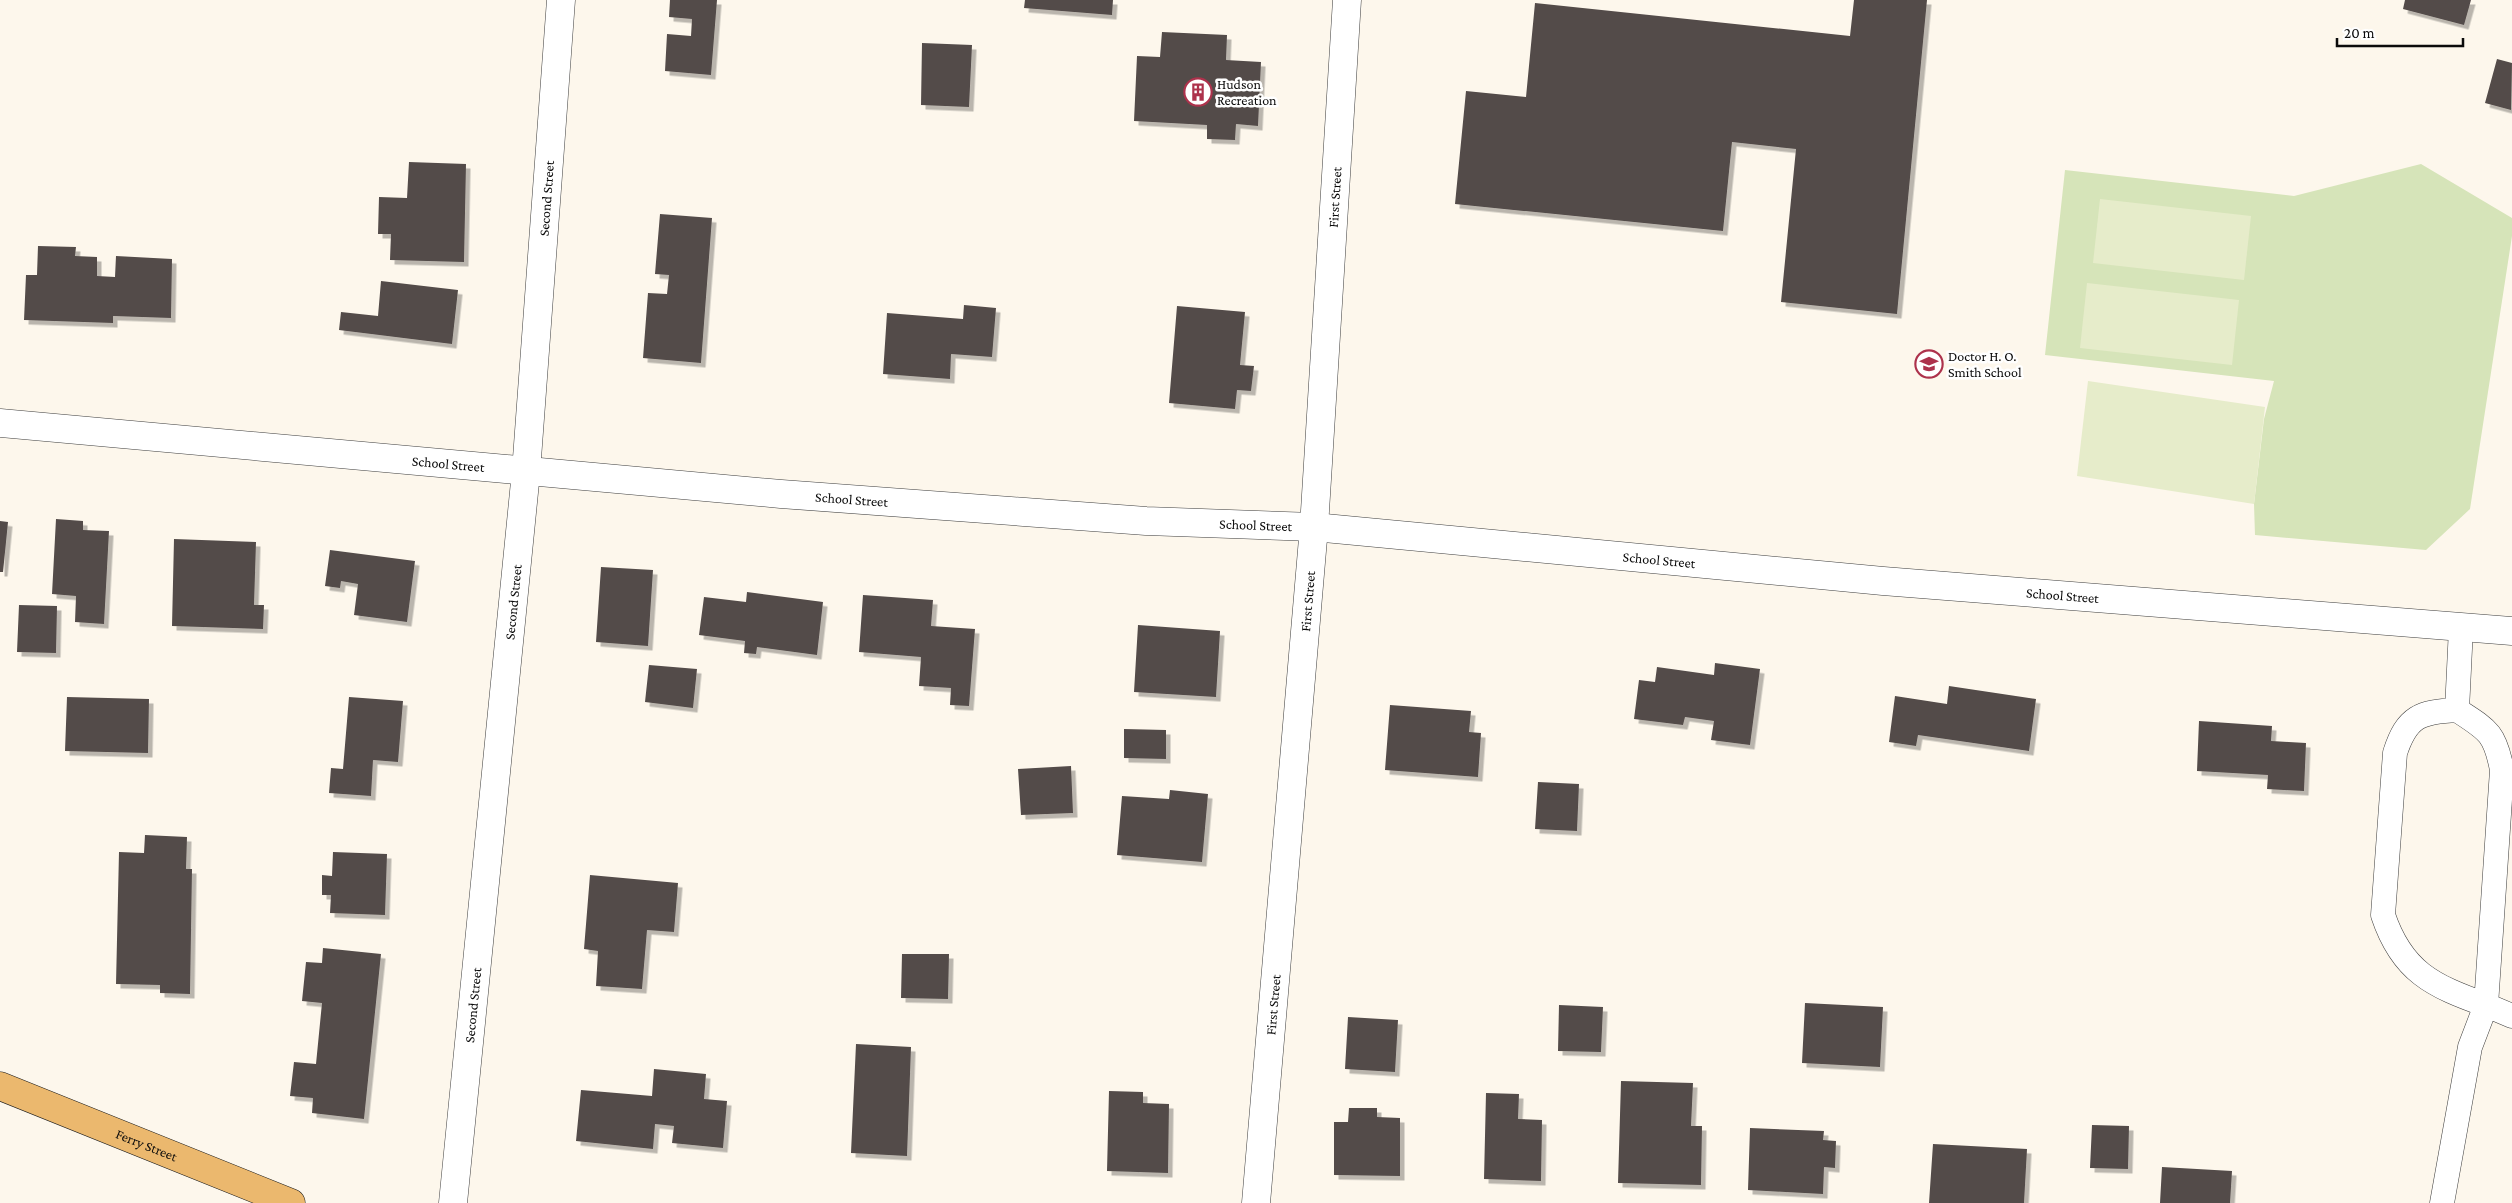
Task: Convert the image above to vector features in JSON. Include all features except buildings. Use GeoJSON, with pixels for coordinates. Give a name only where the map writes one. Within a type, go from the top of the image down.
{"type":"FeatureCollection","features":[{"type":"Feature","properties":{"kind":"main road","name":"Ferry Street"},"geometry":{"type":"LineString","coordinates":[[0,1086],[291,1203]]}},
{"type":"Feature","properties":{"kind":"street","name":"Second Street"},"geometry":{"type":"LineString","coordinates":[[453,1203],[526,472],[561,0]]}},
{"type":"Feature","properties":{"kind":"street","name":"First Street"},"geometry":{"type":"LineString","coordinates":[[1256,1203],[1314,527],[1347,0]]}},
{"type":"Feature","properties":{"kind":"street","name":"School Street"},"geometry":{"type":"LineString","coordinates":[[0,423],[781,494],[1146,521],[1314,527],[1883,581],[2512,631]]}},
{"type":"Feature","properties":{"kind":"lane"},"geometry":{"type":"LineString","coordinates":[[2457,710],[2462,628]]}},
{"type":"Feature","properties":{"kind":"lane"},"geometry":{"type":"LineString","coordinates":[[2442,1203],[2470,1048],[2486,1005],[2502,770],[2498,745],[2485,728],[2457,710],[2432,712],[2414,718],[2402,732],[2395,753],[2383,915],[2391,939],[2420,974],[2447,991],[2486,1005],[2512,1016]]}},
{"type":"Feature","properties":{"kind":"green space"},"geometry":{"type":"Polygon","coordinates":[[[2421,164],[2512,218],[2512,236],[2470,509],[2426,550],[2255,535],[2254,504],[2264,419],[2274,381],[2045,355],[2065,170],[2294,196],[2421,164]]]}},
{"type":"Feature","properties":{"kind":"green space"},"geometry":{"type":"Polygon","coordinates":[[[2100,199],[2251,216],[2244,280],[2093,263],[2100,199]]]}},
{"type":"Feature","properties":{"kind":"green space"},"geometry":{"type":"Polygon","coordinates":[[[2087,283],[2239,300],[2232,365],[2080,348],[2087,283]]]}},
{"type":"Feature","properties":{"kind":"green space"},"geometry":{"type":"Polygon","coordinates":[[[2088,381],[2265,407],[2254,504],[2077,476],[2088,381]]]}},
{"type":"Feature","properties":{"kind":"place","name":"Hudson Recreation"},"geometry":{"type":"Point","coordinates":[1198,92]}},
{"type":"Feature","properties":{"kind":"place","name":"Doctor H. O. Smith School"},"geometry":{"type":"Point","coordinates":[1929,364]}}]}
